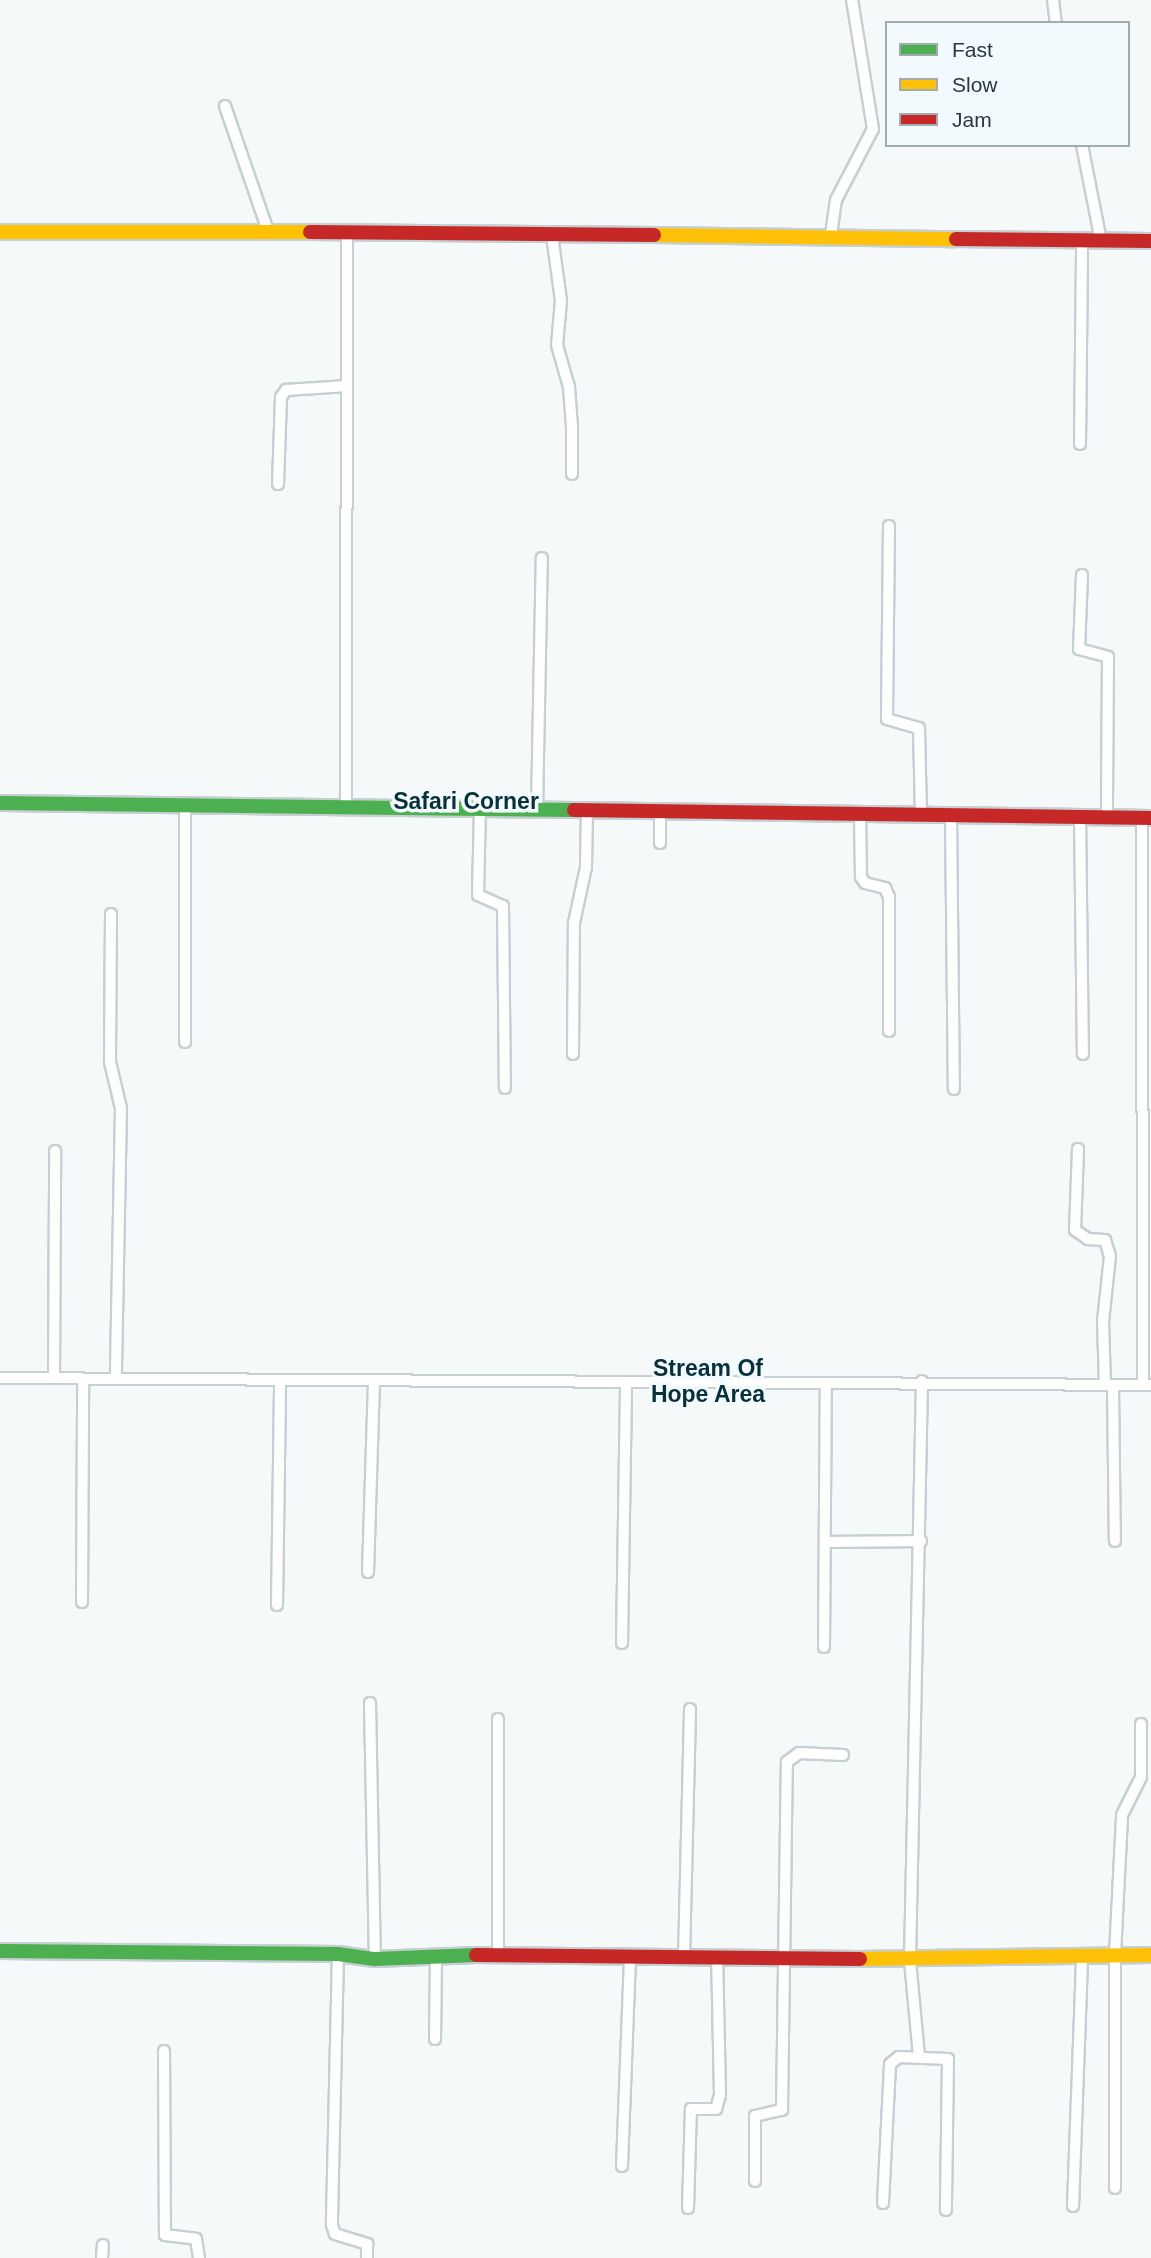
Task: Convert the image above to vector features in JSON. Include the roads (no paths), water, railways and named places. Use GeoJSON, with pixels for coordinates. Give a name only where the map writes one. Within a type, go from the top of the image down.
{"type":"FeatureCollection","features":[{"type":"Feature","properties":{"kind":"street"},"geometry":{"type":"LineString","coordinates":[[831,235],[836,201],[873,129],[852,0]]}},
{"type":"Feature","properties":{"kind":"street"},"geometry":{"type":"LineString","coordinates":[[1053,0],[1056,21]]}},
{"type":"Feature","properties":{"kind":"street"},"geometry":{"type":"LineString","coordinates":[[225,106],[268,231]]}},
{"type":"Feature","properties":{"kind":"street"},"geometry":{"type":"LineString","coordinates":[[1082,147],[1101,242]]}},
{"type":"Feature","properties":{"kind":"street"},"geometry":{"type":"LineString","coordinates":[[0,232],[831,235],[1151,241]]}},
{"type":"Feature","properties":{"kind":"street"},"geometry":{"type":"LineString","coordinates":[[346,807],[347,232]]}},
{"type":"Feature","properties":{"kind":"street"},"geometry":{"type":"LineString","coordinates":[[552,234],[562,301],[558,345],[569,387],[572,474]]}},
{"type":"Feature","properties":{"kind":"street"},"geometry":{"type":"LineString","coordinates":[[1080,444],[1082,241]]}},
{"type":"Feature","properties":{"kind":"street"},"geometry":{"type":"LineString","coordinates":[[278,484],[281,397],[286,390],[347,386]]}},
{"type":"Feature","properties":{"kind":"street"},"geometry":{"type":"LineString","coordinates":[[888,526],[887,719],[919,728],[921,814]]}},
{"type":"Feature","properties":{"kind":"street"},"geometry":{"type":"LineString","coordinates":[[537,809],[542,558]]}},
{"type":"Feature","properties":{"kind":"street"},"geometry":{"type":"LineString","coordinates":[[1082,575],[1079,649],[1108,657],[1107,818]]}},
{"type":"Feature","properties":{"kind":"street"},"geometry":{"type":"LineString","coordinates":[[0,803],[587,808],[660,815],[1080,815],[1147,819],[1147,1385],[922,1381],[626,1385],[0,1378]]}},
{"type":"Feature","properties":{"kind":"street"},"geometry":{"type":"LineString","coordinates":[[185,805],[185,1042]]}},
{"type":"Feature","properties":{"kind":"street"},"geometry":{"type":"LineString","coordinates":[[480,807],[478,895],[503,906],[505,1088]]}},
{"type":"Feature","properties":{"kind":"street"},"geometry":{"type":"LineString","coordinates":[[573,1054],[574,923],[585,876],[587,808]]}},
{"type":"Feature","properties":{"kind":"street"},"geometry":{"type":"LineString","coordinates":[[660,815],[660,843]]}},
{"type":"Feature","properties":{"kind":"street"},"geometry":{"type":"LineString","coordinates":[[860,815],[861,877],[865,883],[885,888],[889,897],[889,1031]]}},
{"type":"Feature","properties":{"kind":"street"},"geometry":{"type":"LineString","coordinates":[[951,815],[954,1089]]}},
{"type":"Feature","properties":{"kind":"street"},"geometry":{"type":"LineString","coordinates":[[1080,815],[1083,1054]]}},
{"type":"Feature","properties":{"kind":"street"},"geometry":{"type":"LineString","coordinates":[[111,914],[110,1062],[121,1108],[116,1379]]}},
{"type":"Feature","properties":{"kind":"street"},"geometry":{"type":"LineString","coordinates":[[1078,1149],[1075,1230],[1088,1239],[1105,1240],[1110,1256],[1103,1321],[1109,1386],[1115,1541]]}},
{"type":"Feature","properties":{"kind":"street"},"geometry":{"type":"LineString","coordinates":[[54,1378],[55,1152]]}},
{"type":"Feature","properties":{"kind":"street"},"geometry":{"type":"LineString","coordinates":[[82,1602],[83,1380]]}},
{"type":"Feature","properties":{"kind":"street"},"geometry":{"type":"LineString","coordinates":[[276,1605],[279,1381]]}},
{"type":"Feature","properties":{"kind":"street"},"geometry":{"type":"LineString","coordinates":[[919,2056],[910,1960],[921,1541],[922,1381]]}},
{"type":"Feature","properties":{"kind":"street"},"geometry":{"type":"LineString","coordinates":[[368,1572],[374,1382]]}},
{"type":"Feature","properties":{"kind":"street"},"geometry":{"type":"LineString","coordinates":[[824,1647],[828,1542],[826,1383]]}},
{"type":"Feature","properties":{"kind":"street"},"geometry":{"type":"LineString","coordinates":[[622,1643],[626,1385]]}},
{"type":"Feature","properties":{"kind":"street"},"geometry":{"type":"LineString","coordinates":[[828,1542],[921,1541]]}},
{"type":"Feature","properties":{"kind":"street"},"geometry":{"type":"LineString","coordinates":[[370,1703],[375,1959]]}},
{"type":"Feature","properties":{"kind":"street"},"geometry":{"type":"LineString","coordinates":[[684,1957],[690,1709]]}},
{"type":"Feature","properties":{"kind":"street"},"geometry":{"type":"LineString","coordinates":[[498,1719],[498,1955]]}},
{"type":"Feature","properties":{"kind":"street"},"geometry":{"type":"LineString","coordinates":[[1115,2188],[1115,1955],[1122,1815],[1141,1777],[1141,1724]]}},
{"type":"Feature","properties":{"kind":"street"},"geometry":{"type":"LineString","coordinates":[[755,2181],[755,2116],[782,2110],[787,1762],[799,1753],[843,1755]]}},
{"type":"Feature","properties":{"kind":"street"},"geometry":{"type":"LineString","coordinates":[[0,1951],[338,1954],[375,1959],[630,1955],[910,1960],[1151,1955]]}},
{"type":"Feature","properties":{"kind":"street"},"geometry":{"type":"LineString","coordinates":[[338,1954],[332,2225],[335,2234],[367,2244],[367,2258]]}},
{"type":"Feature","properties":{"kind":"street"},"geometry":{"type":"LineString","coordinates":[[622,2166],[630,1955]]}},
{"type":"Feature","properties":{"kind":"street"},"geometry":{"type":"LineString","coordinates":[[1073,2206],[1082,1955]]}},
{"type":"Feature","properties":{"kind":"street"},"geometry":{"type":"LineString","coordinates":[[435,2039],[436,1957]]}},
{"type":"Feature","properties":{"kind":"street"},"geometry":{"type":"LineString","coordinates":[[688,2208],[691,2109],[716,2109],[720,2095],[717,1957]]}},
{"type":"Feature","properties":{"kind":"street"},"geometry":{"type":"LineString","coordinates":[[164,2051],[165,2235],[198,2241],[199,2258]]}},
{"type":"Feature","properties":{"kind":"street"},"geometry":{"type":"LineString","coordinates":[[883,2203],[888,2069],[893,2059],[919,2056],[950,2061],[946,2210]]}},
{"type":"Feature","properties":{"kind":"street"},"geometry":{"type":"LineString","coordinates":[[102,2258],[103,2245]]}},
{"type":"Feature","properties":{"kind":"district","name":"Safari Corner"},"geometry":{"type":"Point","coordinates":[466,801]}},
{"type":"Feature","properties":{"kind":"district","name":"Stream Of Hope Area"},"geometry":{"type":"Point","coordinates":[708,1381]}}]}
